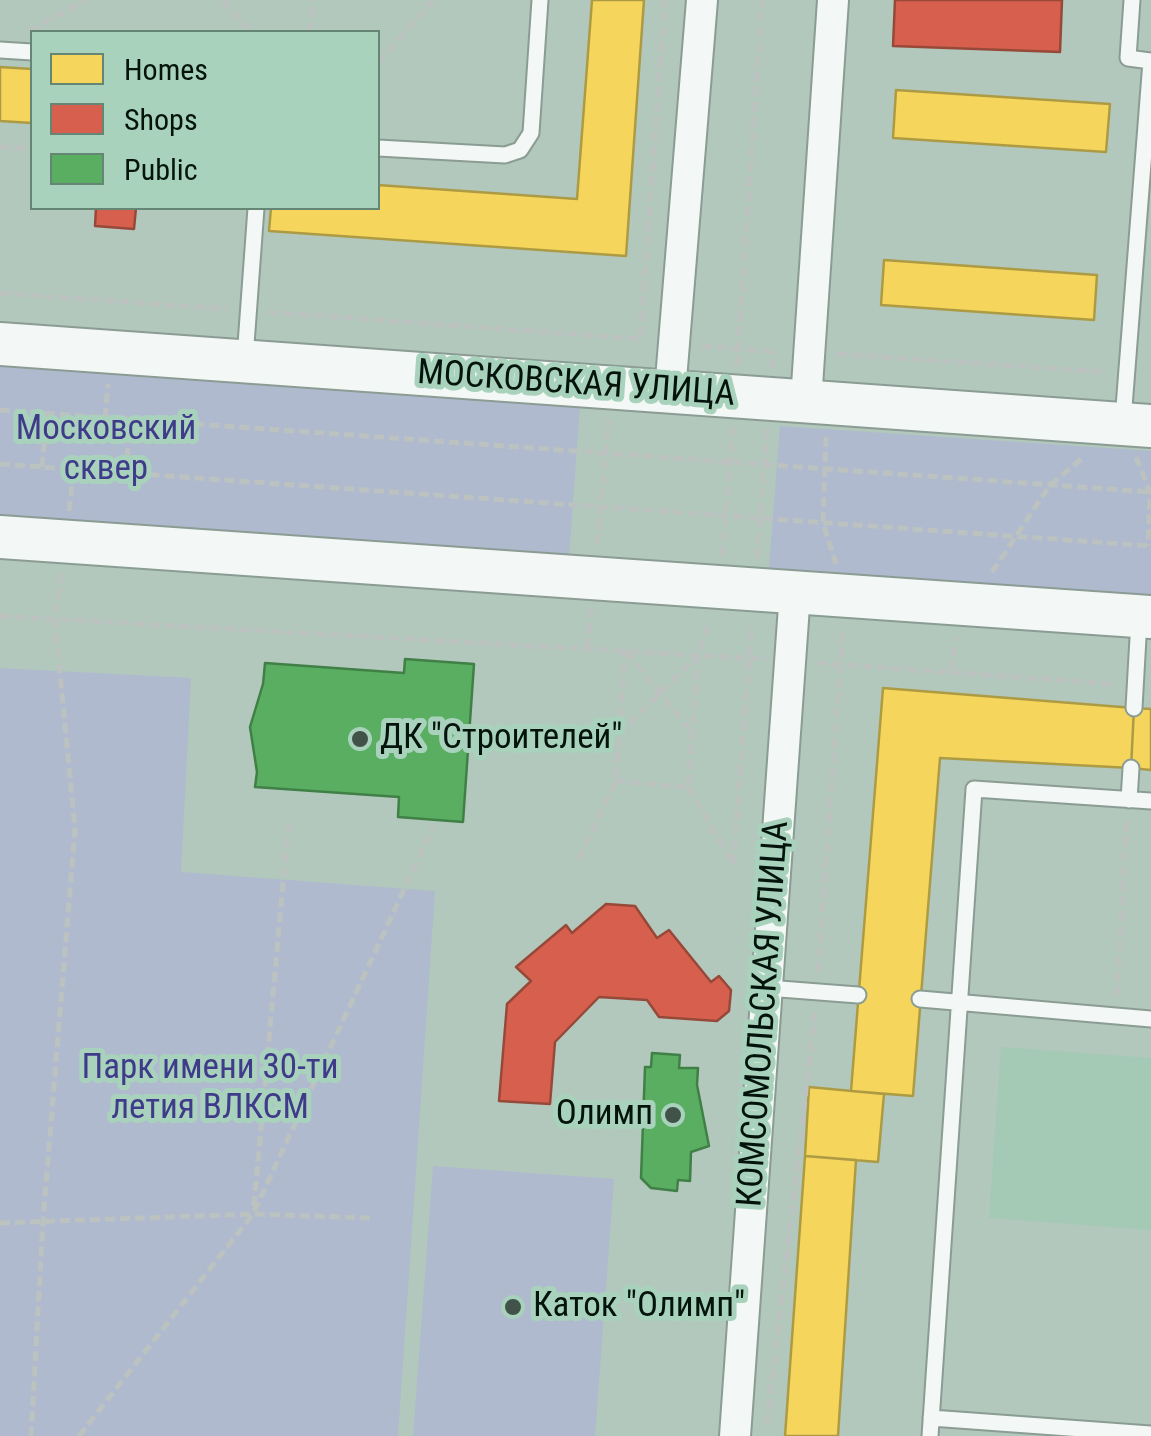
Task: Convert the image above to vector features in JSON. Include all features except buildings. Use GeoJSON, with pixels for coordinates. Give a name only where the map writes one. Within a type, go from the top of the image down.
{"type":"FeatureCollection","features":[{"type":"Feature","properties":{"kind":"main road","name":"МОСКОВСКАЯ УЛИЦА"},"geometry":{"type":"LineString","coordinates":[[0,344],[1137,425]]}},
{"type":"Feature","properties":{"kind":"main road"},"geometry":{"type":"LineString","coordinates":[[0,537],[1145,617]]}},
{"type":"Feature","properties":{"kind":"street"},"geometry":{"type":"LineString","coordinates":[[670,392],[702,0]]}},
{"type":"Feature","properties":{"kind":"street"},"geometry":{"type":"LineString","coordinates":[[806,401],[833,0]]}},
{"type":"Feature","properties":{"kind":"street","name":"КОМСОМОЛЬСКАЯ УЛИЦА"},"geometry":{"type":"LineString","coordinates":[[735,1436],[795,592]]}},
{"type":"Feature","properties":{"kind":"lane"},"geometry":{"type":"LineString","coordinates":[[380,148],[505,154],[520,150],[531,133],[540,0]]}},
{"type":"Feature","properties":{"kind":"lane"},"geometry":{"type":"LineString","coordinates":[[1132,0],[1128,58],[1151,62],[1149,132],[1127,374],[1137,425]]}},
{"type":"Feature","properties":{"kind":"lane"},"geometry":{"type":"LineString","coordinates":[[0,50],[30,52]]}},
{"type":"Feature","properties":{"kind":"lane"},"geometry":{"type":"LineString","coordinates":[[244,362],[256,210]]}},
{"type":"Feature","properties":{"kind":"lane"},"geometry":{"type":"LineString","coordinates":[[1134,708],[1145,617]]}},
{"type":"Feature","properties":{"kind":"lane"},"geometry":{"type":"LineString","coordinates":[[1128,800],[1131,768]]}},
{"type":"Feature","properties":{"kind":"lane"},"geometry":{"type":"LineString","coordinates":[[930,1436],[974,789],[1151,802]]}},
{"type":"Feature","properties":{"kind":"lane"},"geometry":{"type":"LineString","coordinates":[[767,988],[858,995]]}},
{"type":"Feature","properties":{"kind":"lane"},"geometry":{"type":"LineString","coordinates":[[920,1000],[1151,1019]]}},
{"type":"Feature","properties":{"kind":"lane"},"geometry":{"type":"LineString","coordinates":[[931,1418],[1151,1434]]}},
{"type":"Feature","properties":{"kind":"path"},"geometry":{"type":"LineString","coordinates":[[32,30],[86,0]]}},
{"type":"Feature","properties":{"kind":"path"},"geometry":{"type":"LineString","coordinates":[[223,0],[249,30]]}},
{"type":"Feature","properties":{"kind":"path"},"geometry":{"type":"LineString","coordinates":[[310,30],[312,0]]}},
{"type":"Feature","properties":{"kind":"path"},"geometry":{"type":"LineString","coordinates":[[380,60],[433,0]]}},
{"type":"Feature","properties":{"kind":"path"},"geometry":{"type":"LineString","coordinates":[[640,339],[664,0]]}},
{"type":"Feature","properties":{"kind":"path"},"geometry":{"type":"LineString","coordinates":[[734,865],[688,787],[698,655],[720,587],[762,0]]}},
{"type":"Feature","properties":{"kind":"path"},"geometry":{"type":"LineString","coordinates":[[17,38],[30,31]]}},
{"type":"Feature","properties":{"kind":"path"},"geometry":{"type":"LineString","coordinates":[[0,147],[30,149]]}},
{"type":"Feature","properties":{"kind":"path"},"geometry":{"type":"LineString","coordinates":[[0,293],[640,339],[738,350],[1127,374]]}},
{"type":"Feature","properties":{"kind":"path"},"geometry":{"type":"LineString","coordinates":[[588,648],[617,338]]}},
{"type":"Feature","properties":{"kind":"path"},"geometry":{"type":"LineString","coordinates":[[0,410],[1150,492]]}},
{"type":"Feature","properties":{"kind":"path"},"geometry":{"type":"LineString","coordinates":[[42,467],[47,413]]}},
{"type":"Feature","properties":{"kind":"path"},"geometry":{"type":"LineString","coordinates":[[126,473],[130,420]]}},
{"type":"Feature","properties":{"kind":"path"},"geometry":{"type":"LineString","coordinates":[[0,464],[1015,536],[1149,546],[1150,492],[1137,425],[1050,485],[1015,536],[956,626],[952,672]]}},
{"type":"Feature","properties":{"kind":"path"},"geometry":{"type":"LineString","coordinates":[[31,1436],[75,829],[56,621],[74,469]]}},
{"type":"Feature","properties":{"kind":"path"},"geometry":{"type":"LineString","coordinates":[[0,616],[625,650],[1135,685]]}},
{"type":"Feature","properties":{"kind":"path"},"geometry":{"type":"LineString","coordinates":[[625,650],[692,733]]}},
{"type":"Feature","properties":{"kind":"path"},"geometry":{"type":"LineString","coordinates":[[580,859],[616,781],[625,650]]}},
{"type":"Feature","properties":{"kind":"path"},"geometry":{"type":"LineString","coordinates":[[619,734],[698,655]]}},
{"type":"Feature","properties":{"kind":"path"},"geometry":{"type":"LineString","coordinates":[[766,1436],[817,992],[840,664]]}},
{"type":"Feature","properties":{"kind":"path"},"geometry":{"type":"LineString","coordinates":[[518,743],[619,747]]}},
{"type":"Feature","properties":{"kind":"path"},"geometry":{"type":"LineString","coordinates":[[616,781],[688,787]]}},
{"type":"Feature","properties":{"kind":"path"},"geometry":{"type":"LineString","coordinates":[[1116,1016],[1128,800]]}},
{"type":"Feature","properties":{"kind":"path"},"geometry":{"type":"LineString","coordinates":[[253,1214],[289,817]]}},
{"type":"Feature","properties":{"kind":"path"},"geometry":{"type":"LineString","coordinates":[[79,1436],[253,1214],[434,825]]}},
{"type":"Feature","properties":{"kind":"path"},"geometry":{"type":"LineString","coordinates":[[0,1223],[253,1214],[371,1218]]}},
{"type":"Feature","properties":{"kind":"shaded area"},"geometry":{"type":"Polygon","coordinates":[[[1001,1047],[1151,1058],[1151,1230],[989,1218],[1001,1047]]]}},
{"type":"Feature","properties":{"kind":"green space","name":"Московский сквер"},"geometry":{"type":"Polygon","coordinates":[[[0,365],[580,406],[569,557],[0,520],[0,365]]]}},
{"type":"Feature","properties":{"kind":"green space"},"geometry":{"type":"Polygon","coordinates":[[[780,426],[1151,451],[1151,597],[769,569],[780,426]]]}},
{"type":"Feature","properties":{"kind":"green space","name":"Парк имени 30-ти летия ВЛКСМ"},"geometry":{"type":"Polygon","coordinates":[[[0,668],[191,678],[181,872],[435,891],[398,1436],[0,1436],[0,668]]]}},
{"type":"Feature","properties":{"kind":"green space","name":"Каток \"Олимп\""},"geometry":{"type":"Polygon","coordinates":[[[433,1166],[614,1179],[595,1436],[413,1436],[433,1166]]]}},
{"type":"Feature","properties":{"kind":"place","name":"ДК \"Строителей\""},"geometry":{"type":"Point","coordinates":[360,739]}},
{"type":"Feature","properties":{"kind":"place","name":"Олимп"},"geometry":{"type":"Point","coordinates":[673,1115]}},
{"type":"Feature","properties":{"kind":"place","name":"Каток \"Олимп\""},"geometry":{"type":"Point","coordinates":[513,1307]}}]}
